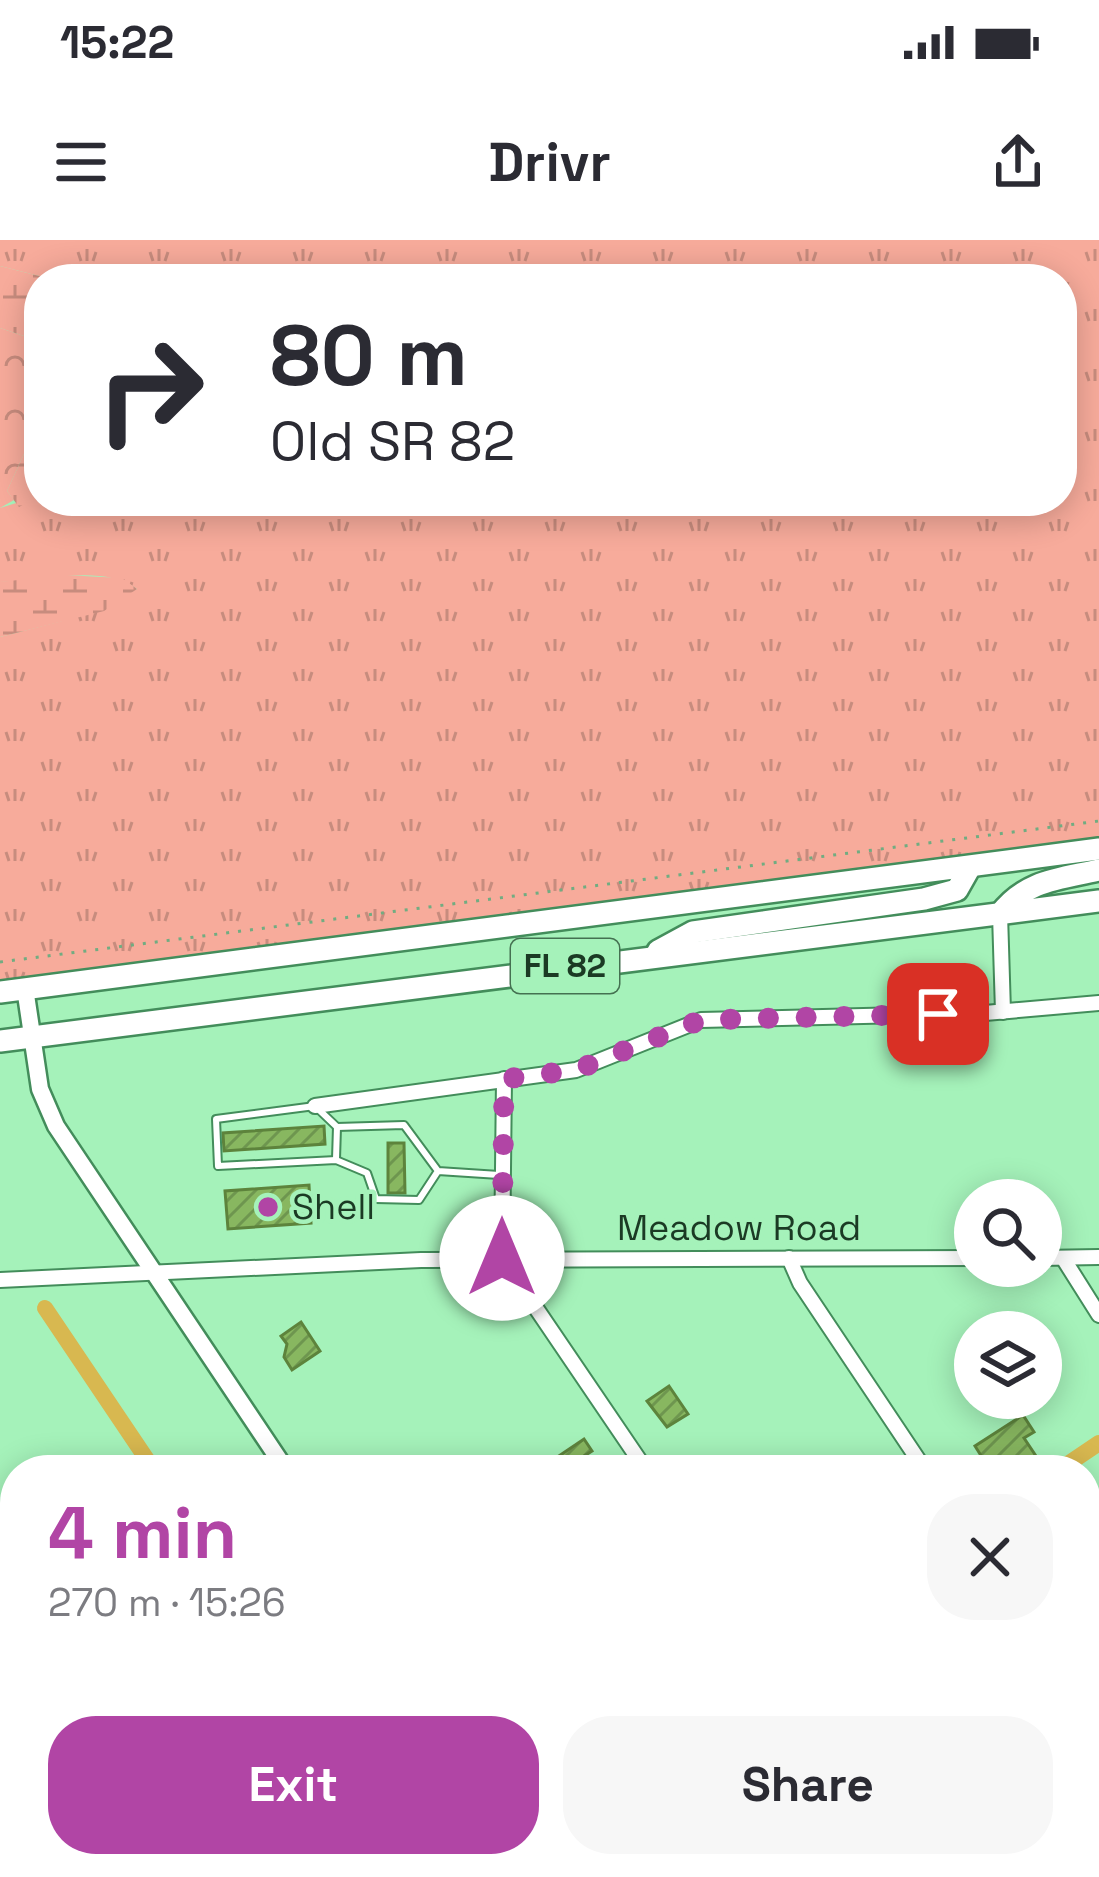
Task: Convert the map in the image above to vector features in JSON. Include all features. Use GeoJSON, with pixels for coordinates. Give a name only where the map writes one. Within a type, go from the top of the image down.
{"type":"FeatureCollection","features":[{"type":"Feature","properties":{"kind":"highway","name":"FL 82"},"geometry":{"type":"LineString","coordinates":[[0,992],[1099,849]]}},
{"type":"Feature","properties":{"kind":"highway"},"geometry":{"type":"LineString","coordinates":[[647,957],[693,932],[925,899],[957,890],[970,867]]}},
{"type":"Feature","properties":{"kind":"highway"},"geometry":{"type":"LineString","coordinates":[[1000,914],[1017,892],[1031,885],[1099,870]]}},
{"type":"Feature","properties":{"kind":"highway","name":"FL 82"},"geometry":{"type":"LineString","coordinates":[[0,1041],[1099,901]]}},
{"type":"Feature","properties":{"kind":"street"},"geometry":{"type":"LineString","coordinates":[[1000,914],[1003,1012]]}},
{"type":"Feature","properties":{"kind":"street"},"geometry":{"type":"LineString","coordinates":[[26,988],[40,1090],[56,1126],[276,1455]]}},
{"type":"Feature","properties":{"kind":"street"},"geometry":{"type":"LineString","coordinates":[[315,1106],[576,1070],[701,1020],[1003,1012],[1099,1003]]}},
{"type":"Feature","properties":{"kind":"street"},"geometry":{"type":"LineString","coordinates":[[504,1079],[502,1258],[636,1455]]}},
{"type":"Feature","properties":{"kind":"street"},"geometry":{"type":"LineString","coordinates":[[1063,1258],[1099,1257]]}},
{"type":"Feature","properties":{"kind":"street","name":"Meadow Road"},"geometry":{"type":"LineString","coordinates":[[7,1280],[502,1258],[954,1258]]}},
{"type":"Feature","properties":{"kind":"street"},"geometry":{"type":"LineString","coordinates":[[789,1258],[800,1283],[916,1455]]}},
{"type":"Feature","properties":{"kind":"street"},"geometry":{"type":"LineString","coordinates":[[1063,1258],[1099,1315]]}},
{"type":"Feature","properties":{"kind":"street"},"geometry":{"type":"LineString","coordinates":[[0,1293],[7,1280]]}},
{"type":"Feature","properties":{"kind":"lane"},"geometry":{"type":"LineString","coordinates":[[315,1106],[337,1127],[404,1125],[437,1171],[419,1199],[376,1199],[367,1173],[336,1160],[218,1166],[216,1119],[315,1106]]}},
{"type":"Feature","properties":{"kind":"lane"},"geometry":{"type":"LineString","coordinates":[[336,1160],[337,1127]]}},
{"type":"Feature","properties":{"kind":"lane"},"geometry":{"type":"LineString","coordinates":[[437,1171],[503,1176]]}},
{"type":"Feature","properties":{"kind":"path"},"geometry":{"type":"LineString","coordinates":[[0,962],[1099,821]]}},
{"type":"Feature","properties":{"kind":"green space"},"geometry":{"type":"Polygon","coordinates":[[[0,240],[1099,240],[1099,840],[0,983],[0,637],[62,621],[137,589],[123,581],[89,575],[0,582],[0,508],[24,501],[24,516],[1077,516],[1077,264],[24,264],[24,272],[0,266],[0,240]]]}},
{"type":"Feature","properties":{"kind":"green space"},"geometry":{"type":"Polygon","coordinates":[[[0,266],[24,272],[24,336],[0,328],[0,266]]]}},
{"type":"Feature","properties":{"kind":"green space"},"geometry":{"type":"Polygon","coordinates":[[[0,328],[24,336],[24,454],[7,491],[14,500],[0,508],[0,328]]]}},
{"type":"Feature","properties":{"kind":"green space"},"geometry":{"type":"Polygon","coordinates":[[[24,454],[24,504],[19,507],[7,491],[24,454]]]}},
{"type":"Feature","properties":{"kind":"green space"},"geometry":{"type":"Polygon","coordinates":[[[64,575],[122,578],[137,589],[104,611],[0,637],[0,582],[64,575]]]}},
{"type":"Feature","properties":{"kind":"building"},"geometry":{"type":"Polygon","coordinates":[[[324,1126],[325,1144],[224,1151],[223,1133],[324,1126]]]}},
{"type":"Feature","properties":{"kind":"building"},"geometry":{"type":"Polygon","coordinates":[[[388,1143],[404,1143],[405,1193],[388,1193],[388,1143]]]}},
{"type":"Feature","properties":{"kind":"building","name":"Shell"},"geometry":{"type":"Polygon","coordinates":[[[309,1185],[311,1223],[228,1229],[225,1191],[309,1185]]]}},
{"type":"Feature","properties":{"kind":"building"},"geometry":{"type":"Polygon","coordinates":[[[301,1322],[320,1351],[292,1370],[284,1357],[287,1344],[281,1336],[301,1322]]]}},
{"type":"Feature","properties":{"kind":"building"},"geometry":{"type":"Polygon","coordinates":[[[669,1386],[688,1414],[667,1427],[647,1401],[669,1386]]]}},
{"type":"Feature","properties":{"kind":"building"},"geometry":{"type":"Polygon","coordinates":[[[1017,1419],[1026,1419],[1034,1432],[1024,1438],[1035,1455],[981,1455],[975,1446],[1017,1419]]]}},
{"type":"Feature","properties":{"kind":"building"},"geometry":{"type":"Polygon","coordinates":[[[584,1439],[592,1451],[586,1455],[560,1455],[584,1439]]]}},
{"type":"Feature","properties":{"kind":"waterway"},"geometry":{"type":"LineString","coordinates":[[45,1308],[144,1455]]}},
{"type":"Feature","properties":{"kind":"waterway"},"geometry":{"type":"LineString","coordinates":[[1081,1455],[1099,1443]]}},
{"type":"Feature","properties":{"kind":"place","name":"Shell"},"geometry":{"type":"Point","coordinates":[268,1207]}},
{"type":"Feature","properties":{"kind":"route"},"geometry":{"type":"LineString","coordinates":[[502,1258],[504,1079],[576,1070],[701,1020],[748,1015],[938,1014]]}}]}
